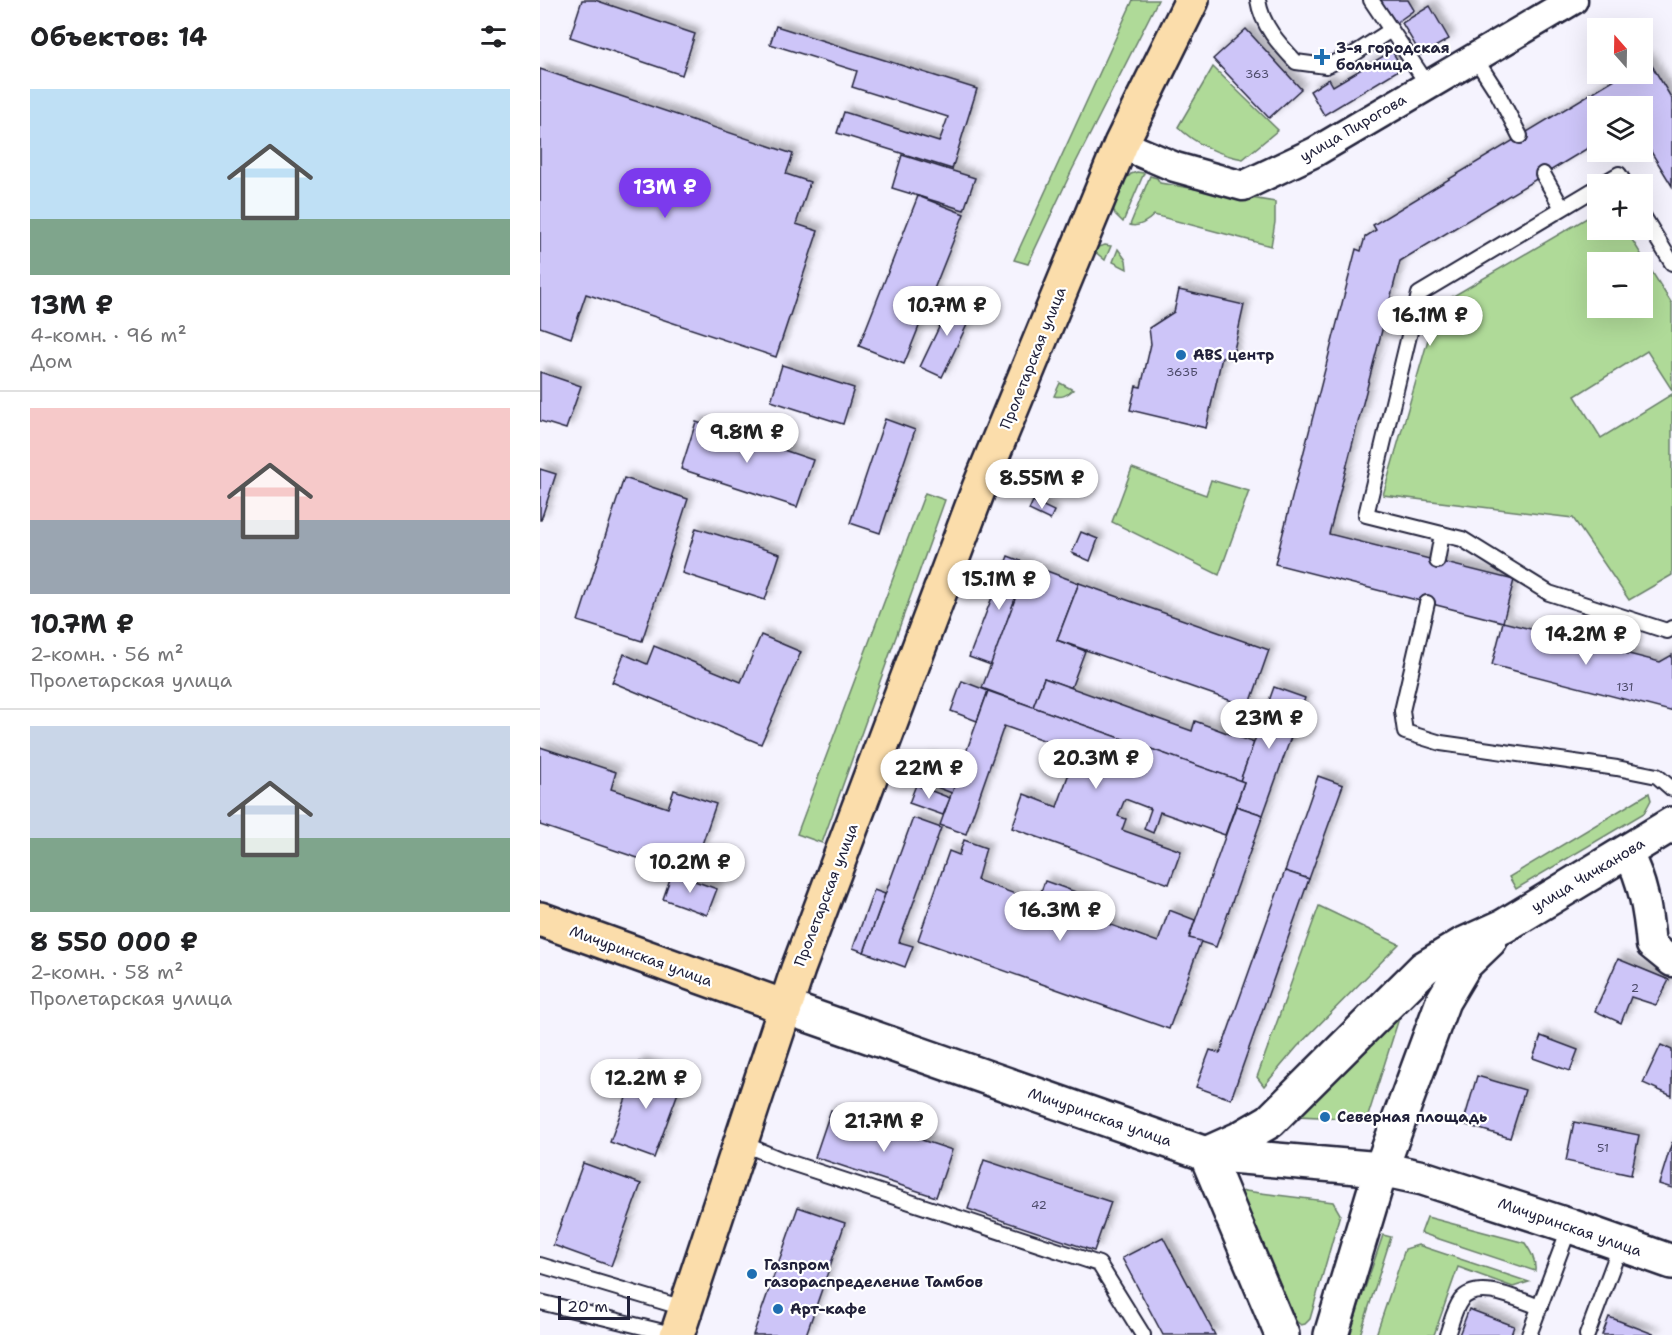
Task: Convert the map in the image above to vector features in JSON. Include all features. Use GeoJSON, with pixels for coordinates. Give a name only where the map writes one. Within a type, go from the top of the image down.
{"type":"FeatureCollection","features":[{"type":"Feature","properties":{"kind":"main road","name":"Пролетарская улица"},"geometry":{"type":"LineString","coordinates":[[680,1326],[742,1143],[785,1006],[979,488],[1121,144],[1192,0]]}},
{"type":"Feature","properties":{"kind":"main road","name":"улица Чичканова"},"geometry":{"type":"LineString","coordinates":[[1504,926],[1672,824]]}},
{"type":"Feature","properties":{"kind":"main road","name":"Мичуринская улица"},"geometry":{"type":"LineString","coordinates":[[540,919],[1206,1154],[1381,1169],[1423,1178],[1672,1262]]}},
{"type":"Feature","properties":{"kind":"main road"},"geometry":{"type":"LineString","coordinates":[[1282,1335],[1206,1154],[1270,1121],[1424,968],[1462,945],[1504,926]]}},
{"type":"Feature","properties":{"kind":"main road"},"geometry":{"type":"LineString","coordinates":[[1331,1335],[1381,1169],[1443,1001],[1465,964],[1504,926]]}},
{"type":"Feature","properties":{"kind":"street","name":"улица Пирогова"},"geometry":{"type":"LineString","coordinates":[[1121,144],[1175,167],[1243,186],[1315,152],[1573,0]]}},
{"type":"Feature","properties":{"kind":"street"},"geometry":{"type":"LineString","coordinates":[[1627,851],[1638,871],[1647,903],[1651,945],[1672,962]]}},
{"type":"Feature","properties":{"kind":"lane"},"geometry":{"type":"LineString","coordinates":[[1258,0],[1260,12],[1275,39],[1296,62],[1326,66],[1354,54],[1391,30]]}},
{"type":"Feature","properties":{"kind":"lane"},"geometry":{"type":"LineString","coordinates":[[1371,0],[1428,85]]}},
{"type":"Feature","properties":{"kind":"lane"},"geometry":{"type":"LineString","coordinates":[[1475,58],[1497,92],[1520,136]]}},
{"type":"Feature","properties":{"kind":"lane"},"geometry":{"type":"LineString","coordinates":[[1543,174],[1562,208]]}},
{"type":"Feature","properties":{"kind":"lane"},"geometry":{"type":"LineString","coordinates":[[1587,193],[1419,294],[1366,516],[1462,539],[1549,593],[1666,631],[1672,628]]}},
{"type":"Feature","properties":{"kind":"lane"},"geometry":{"type":"LineString","coordinates":[[1653,232],[1672,263]]}},
{"type":"Feature","properties":{"kind":"lane"},"geometry":{"type":"LineString","coordinates":[[1437,561],[1442,534]]}},
{"type":"Feature","properties":{"kind":"lane"},"geometry":{"type":"LineString","coordinates":[[1427,603],[1401,711],[1405,732],[1440,743],[1657,776],[1672,789]]}},
{"type":"Feature","properties":{"kind":"lane"},"geometry":{"type":"LineString","coordinates":[[742,1143],[782,1160],[1099,1264],[1143,1335]]}},
{"type":"Feature","properties":{"kind":"lane"},"geometry":{"type":"LineString","coordinates":[[1529,1335],[1570,1226]]}},
{"type":"Feature","properties":{"kind":"lane"},"geometry":{"type":"LineString","coordinates":[[1587,1335],[1621,1244]]}},
{"type":"Feature","properties":{"kind":"lane"},"geometry":{"type":"LineString","coordinates":[[540,1265],[680,1326]]}},
{"type":"Feature","properties":{"kind":"lane"},"geometry":{"type":"LineString","coordinates":[[1447,1335],[1461,1300],[1472,1292],[1486,1290],[1540,1307]]}},
{"type":"Feature","properties":{"kind":"lane"},"geometry":{"type":"LineString","coordinates":[[540,1302],[680,1326]]}},
{"type":"Feature","properties":{"kind":"green space"},"geometry":{"type":"Polygon","coordinates":[[[1133,0],[1158,0],[1072,170],[1028,264],[1014,260],[1133,0]]]}},
{"type":"Feature","properties":{"kind":"green space"},"geometry":{"type":"Polygon","coordinates":[[[1213,67],[1278,130],[1243,159],[1208,148],[1192,139],[1178,127],[1213,67]]]}},
{"type":"Feature","properties":{"kind":"green space"},"geometry":{"type":"Polygon","coordinates":[[[1137,172],[1144,173],[1123,222],[1115,214],[1113,208],[1124,181],[1137,172]]]}},
{"type":"Feature","properties":{"kind":"green space"},"geometry":{"type":"Polygon","coordinates":[[[1150,176],[1157,178],[1160,183],[1275,202],[1275,222],[1271,246],[1154,215],[1140,225],[1130,225],[1150,176]]]}},
{"type":"Feature","properties":{"kind":"green space"},"geometry":{"type":"Polygon","coordinates":[[[1587,218],[1587,240],[1632,240],[1640,252],[1587,252],[1587,318],[1653,318],[1653,273],[1672,304],[1672,390],[1647,351],[1575,396],[1601,438],[1672,394],[1672,575],[1629,600],[1573,518],[1383,495],[1438,305],[1587,218]]]}},
{"type":"Feature","properties":{"kind":"green space"},"geometry":{"type":"Polygon","coordinates":[[[1105,245],[1111,246],[1105,260],[1094,251],[1105,245]]]}},
{"type":"Feature","properties":{"kind":"green space"},"geometry":{"type":"Polygon","coordinates":[[[1118,249],[1126,260],[1127,269],[1113,262],[1118,249]]]}},
{"type":"Feature","properties":{"kind":"green space"},"geometry":{"type":"Polygon","coordinates":[[[1060,383],[1073,390],[1064,396],[1054,396],[1060,383]]]}},
{"type":"Feature","properties":{"kind":"green space"},"geometry":{"type":"Polygon","coordinates":[[[1132,468],[1206,495],[1211,480],[1249,491],[1219,575],[1112,522],[1132,468]]]}},
{"type":"Feature","properties":{"kind":"green space"},"geometry":{"type":"Polygon","coordinates":[[[925,493],[945,500],[822,843],[797,834],[925,493]]]}},
{"type":"Feature","properties":{"kind":"green space"},"geometry":{"type":"Polygon","coordinates":[[[1649,793],[1651,800],[1644,813],[1516,889],[1509,877],[1649,793]]]}},
{"type":"Feature","properties":{"kind":"green space"},"geometry":{"type":"Polygon","coordinates":[[[1319,906],[1399,944],[1297,1047],[1264,1086],[1257,1077],[1319,906]]]}},
{"type":"Feature","properties":{"kind":"green space"},"geometry":{"type":"Polygon","coordinates":[[[1401,1012],[1368,1116],[1362,1119],[1298,1116],[1401,1012]]]}},
{"type":"Feature","properties":{"kind":"green space"},"geometry":{"type":"Polygon","coordinates":[[[1241,1192],[1333,1202],[1340,1214],[1310,1319],[1305,1324],[1301,1325],[1296,1321],[1242,1196],[1241,1192]]]}},
{"type":"Feature","properties":{"kind":"green space"},"geometry":{"type":"Polygon","coordinates":[[[1427,1217],[1525,1243],[1534,1260],[1535,1271],[1421,1233],[1427,1217]]]}},
{"type":"Feature","properties":{"kind":"green space"},"geometry":{"type":"Polygon","coordinates":[[[1383,1235],[1391,1237],[1360,1335],[1349,1335],[1383,1235]]]}},
{"type":"Feature","properties":{"kind":"green space"},"geometry":{"type":"Polygon","coordinates":[[[1418,1245],[1529,1282],[1513,1287],[1458,1267],[1434,1335],[1376,1335],[1405,1249],[1418,1245]]]}},
{"type":"Feature","properties":{"kind":"building"},"geometry":{"type":"Polygon","coordinates":[[[582,0],[595,0],[695,34],[682,75],[570,37],[582,0]]]}},
{"type":"Feature","properties":{"kind":"building"},"geometry":{"type":"Polygon","coordinates":[[[1380,0],[1408,0],[1414,10],[1396,23],[1380,0]]]}},
{"type":"Feature","properties":{"kind":"building"},"geometry":{"type":"Polygon","coordinates":[[[1430,6],[1449,39],[1421,55],[1402,23],[1430,6]]]}},
{"type":"Feature","properties":{"kind":"building"},"geometry":{"type":"Polygon","coordinates":[[[776,26],[977,89],[952,169],[837,133],[844,112],[939,142],[948,117],[852,87],[857,71],[770,44],[776,26]]]}},
{"type":"Feature","properties":{"kind":"building"},"geometry":{"type":"Polygon","coordinates":[[[1246,29],[1301,89],[1269,118],[1213,59],[1246,29]]]}},
{"type":"Feature","properties":{"kind":"building"},"geometry":{"type":"Polygon","coordinates":[[[1392,51],[1402,68],[1324,115],[1310,91],[1329,79],[1333,86],[1392,51]]]}},
{"type":"Feature","properties":{"kind":"building"},"geometry":{"type":"Polygon","coordinates":[[[1653,67],[1672,99],[1672,186],[1653,155],[1653,96],[1587,96],[1587,149],[1400,261],[1329,534],[1514,580],[1503,622],[1275,564],[1356,249],[1361,251],[1365,237],[1376,230],[1373,225],[1606,84],[1653,84],[1653,67]]]}},
{"type":"Feature","properties":{"kind":"building"},"geometry":{"type":"Polygon","coordinates":[[[540,69],[793,154],[786,174],[810,182],[796,224],[818,231],[776,357],[586,294],[571,338],[540,327],[540,69]]]}},
{"type":"Feature","properties":{"kind":"building"},"geometry":{"type":"Polygon","coordinates":[[[902,155],[975,178],[964,210],[892,188],[902,155]]]}},
{"type":"Feature","properties":{"kind":"building"},"geometry":{"type":"Polygon","coordinates":[[[918,196],[964,214],[904,364],[859,346],[918,196]]]}},
{"type":"Feature","properties":{"kind":"building"},"geometry":{"type":"Polygon","coordinates":[[[1179,290],[1244,305],[1232,359],[1222,357],[1206,428],[1130,410],[1136,386],[1141,387],[1151,344],[1149,328],[1174,312],[1179,290]]]}},
{"type":"Feature","properties":{"kind":"building"},"geometry":{"type":"Polygon","coordinates":[[[953,298],[975,308],[942,377],[920,367],[953,298]]]}},
{"type":"Feature","properties":{"kind":"building"},"geometry":{"type":"Polygon","coordinates":[[[782,365],[854,388],[843,424],[771,401],[782,365]]]}},
{"type":"Feature","properties":{"kind":"building"},"geometry":{"type":"Polygon","coordinates":[[[540,372],[581,386],[566,429],[540,421],[540,372]]]}},
{"type":"Feature","properties":{"kind":"building"},"geometry":{"type":"Polygon","coordinates":[[[885,419],[915,430],[880,533],[850,523],[885,419]]]}},
{"type":"Feature","properties":{"kind":"building"},"geometry":{"type":"Polygon","coordinates":[[[696,422],[748,438],[749,433],[765,438],[763,443],[813,460],[797,507],[681,469],[696,422]]]}},
{"type":"Feature","properties":{"kind":"building"},"geometry":{"type":"Polygon","coordinates":[[[540,469],[556,474],[541,520],[540,520],[540,469]]]}},
{"type":"Feature","properties":{"kind":"building"},"geometry":{"type":"Polygon","coordinates":[[[624,478],[688,499],[642,641],[578,621],[624,478]]]}},
{"type":"Feature","properties":{"kind":"building"},"geometry":{"type":"Polygon","coordinates":[[[1033,501],[1054,511],[1050,520],[1029,510],[1033,501]]]}},
{"type":"Feature","properties":{"kind":"building"},"geometry":{"type":"Polygon","coordinates":[[[696,528],[780,554],[765,600],[682,573],[696,528]]]}},
{"type":"Feature","properties":{"kind":"building"},"geometry":{"type":"Polygon","coordinates":[[[1081,532],[1098,539],[1090,561],[1072,553],[1081,532]]]}},
{"type":"Feature","properties":{"kind":"building"},"geometry":{"type":"Polygon","coordinates":[[[1008,556],[1028,564],[991,665],[969,657],[1008,556]]]}},
{"type":"Feature","properties":{"kind":"building"},"geometry":{"type":"Polygon","coordinates":[[[1028,564],[1079,583],[1057,640],[1085,651],[1071,688],[1044,678],[1033,707],[982,688],[1028,564]]]}},
{"type":"Feature","properties":{"kind":"building"},"geometry":{"type":"Polygon","coordinates":[[[1079,583],[1269,650],[1249,707],[1057,640],[1079,583]]]}},
{"type":"Feature","properties":{"kind":"building"},"geometry":{"type":"Polygon","coordinates":[[[1503,622],[1660,662],[1672,655],[1672,709],[1670,711],[1492,665],[1503,622]]]}},
{"type":"Feature","properties":{"kind":"building"},"geometry":{"type":"Polygon","coordinates":[[[761,635],[801,652],[761,744],[612,682],[624,654],[647,664],[654,646],[741,682],[761,635]]]}},
{"type":"Feature","properties":{"kind":"building"},"geometry":{"type":"Polygon","coordinates":[[[1044,678],[1192,731],[1195,721],[1254,743],[1240,781],[1033,707],[1044,678]]]}},
{"type":"Feature","properties":{"kind":"building"},"geometry":{"type":"Polygon","coordinates":[[[962,681],[988,691],[977,721],[951,711],[962,681]]]}},
{"type":"Feature","properties":{"kind":"building"},"geometry":{"type":"Polygon","coordinates":[[[1274,687],[1305,698],[1263,815],[1236,806],[1244,782],[1240,781],[1274,687]]]}},
{"type":"Feature","properties":{"kind":"building"},"geometry":{"type":"Polygon","coordinates":[[[988,691],[1244,782],[1225,835],[1160,812],[1153,833],[1144,829],[1151,809],[1125,799],[1118,816],[1126,819],[1122,830],[1181,851],[1169,884],[1012,828],[1024,794],[1057,807],[1069,773],[1074,775],[1082,754],[1004,726],[966,834],[940,825],[988,691]]]}},
{"type":"Feature","properties":{"kind":"building"},"geometry":{"type":"Polygon","coordinates":[[[540,747],[616,772],[611,789],[668,808],[674,790],[716,804],[691,876],[540,825],[540,747]]]}},
{"type":"Feature","properties":{"kind":"building"},"geometry":{"type":"Polygon","coordinates":[[[927,759],[959,772],[952,793],[918,780],[927,759]]]}},
{"type":"Feature","properties":{"kind":"building"},"geometry":{"type":"Polygon","coordinates":[[[1318,776],[1343,785],[1309,879],[1285,871],[1318,776]]]}},
{"type":"Feature","properties":{"kind":"building"},"geometry":{"type":"Polygon","coordinates":[[[916,785],[950,798],[943,815],[909,803],[916,785]]]}},
{"type":"Feature","properties":{"kind":"building"},"geometry":{"type":"Polygon","coordinates":[[[1236,806],[1263,815],[1216,947],[1189,938],[1236,806]]]}},
{"type":"Feature","properties":{"kind":"building"},"geometry":{"type":"Polygon","coordinates":[[[913,818],[941,828],[899,942],[913,946],[905,967],[864,952],[913,818]]]}},
{"type":"Feature","properties":{"kind":"building"},"geometry":{"type":"Polygon","coordinates":[[[964,840],[986,848],[977,880],[1037,902],[1045,881],[1095,899],[1089,917],[1158,942],[1169,910],[1195,920],[1189,938],[1201,941],[1169,1029],[918,940],[949,851],[959,855],[964,840]]]}},
{"type":"Feature","properties":{"kind":"building"},"geometry":{"type":"Polygon","coordinates":[[[1285,871],[1309,879],[1231,1099],[1196,1087],[1210,1050],[1220,1053],[1285,871]]]}},
{"type":"Feature","properties":{"kind":"building"},"geometry":{"type":"Polygon","coordinates":[[[672,873],[717,889],[707,915],[663,899],[672,873]]]}},
{"type":"Feature","properties":{"kind":"building"},"geometry":{"type":"Polygon","coordinates":[[[874,890],[885,894],[864,952],[853,948],[874,890]]]}},
{"type":"Feature","properties":{"kind":"building"},"geometry":{"type":"Polygon","coordinates":[[[1618,959],[1669,980],[1656,1005],[1631,997],[1621,1023],[1595,1011],[1618,959]]]}},
{"type":"Feature","properties":{"kind":"building"},"geometry":{"type":"Polygon","coordinates":[[[1541,1036],[1578,1050],[1570,1071],[1533,1058],[1541,1036]]]}},
{"type":"Feature","properties":{"kind":"building"},"geometry":{"type":"Polygon","coordinates":[[[1661,1045],[1672,1050],[1672,1096],[1643,1083],[1661,1045]]]}},
{"type":"Feature","properties":{"kind":"building"},"geometry":{"type":"Polygon","coordinates":[[[639,1062],[683,1079],[654,1158],[610,1142],[639,1062]]]}},
{"type":"Feature","properties":{"kind":"building"},"geometry":{"type":"Polygon","coordinates":[[[1477,1076],[1525,1090],[1510,1138],[1463,1124],[1477,1076]]]}},
{"type":"Feature","properties":{"kind":"building"},"geometry":{"type":"Polygon","coordinates":[[[831,1110],[952,1150],[936,1197],[815,1157],[831,1110]]]}},
{"type":"Feature","properties":{"kind":"building"},"geometry":{"type":"Polygon","coordinates":[[[1574,1122],[1639,1135],[1631,1175],[1566,1161],[1574,1122]]]}},
{"type":"Feature","properties":{"kind":"building"},"geometry":{"type":"Polygon","coordinates":[[[1672,1142],[1672,1188],[1659,1184],[1672,1142]]]}},
{"type":"Feature","properties":{"kind":"building"},"geometry":{"type":"Polygon","coordinates":[[[984,1160],[1111,1202],[1094,1251],[968,1209],[984,1160]]]}},
{"type":"Feature","properties":{"kind":"building"},"geometry":{"type":"Polygon","coordinates":[[[583,1163],[641,1184],[611,1266],[553,1245],[583,1163]]]}},
{"type":"Feature","properties":{"kind":"building"},"geometry":{"type":"Polygon","coordinates":[[[798,1207],[845,1223],[806,1335],[753,1335],[798,1207]]]}},
{"type":"Feature","properties":{"kind":"building"},"geometry":{"type":"Polygon","coordinates":[[[1163,1237],[1215,1335],[1163,1335],[1122,1258],[1163,1237]]]}},
{"type":"Feature","properties":{"kind":"building"},"geometry":{"type":"Polygon","coordinates":[[[1469,1309],[1514,1326],[1511,1335],[1459,1335],[1469,1309]]]}},
{"type":"Feature","properties":{"kind":"building"},"geometry":{"type":"Polygon","coordinates":[[[1609,1317],[1656,1335],[1602,1335],[1609,1317]]]}},
{"type":"Feature","properties":{"kind":"place","name":"3-я городская больница"},"geometry":{"type":"Point","coordinates":[1322,57]}},
{"type":"Feature","properties":{"kind":"place","name":"ABS центр"},"geometry":{"type":"Point","coordinates":[1181,355]}},
{"type":"Feature","properties":{"kind":"place","name":"Северная площадь"},"geometry":{"type":"Point","coordinates":[1325,1117]}},
{"type":"Feature","properties":{"kind":"place","name":"Газпром газораспределение Тамбов"},"geometry":{"type":"Point","coordinates":[752,1274]}},
{"type":"Feature","properties":{"kind":"place","name":"Арт-кафе"},"geometry":{"type":"Point","coordinates":[778,1309]}}]}
